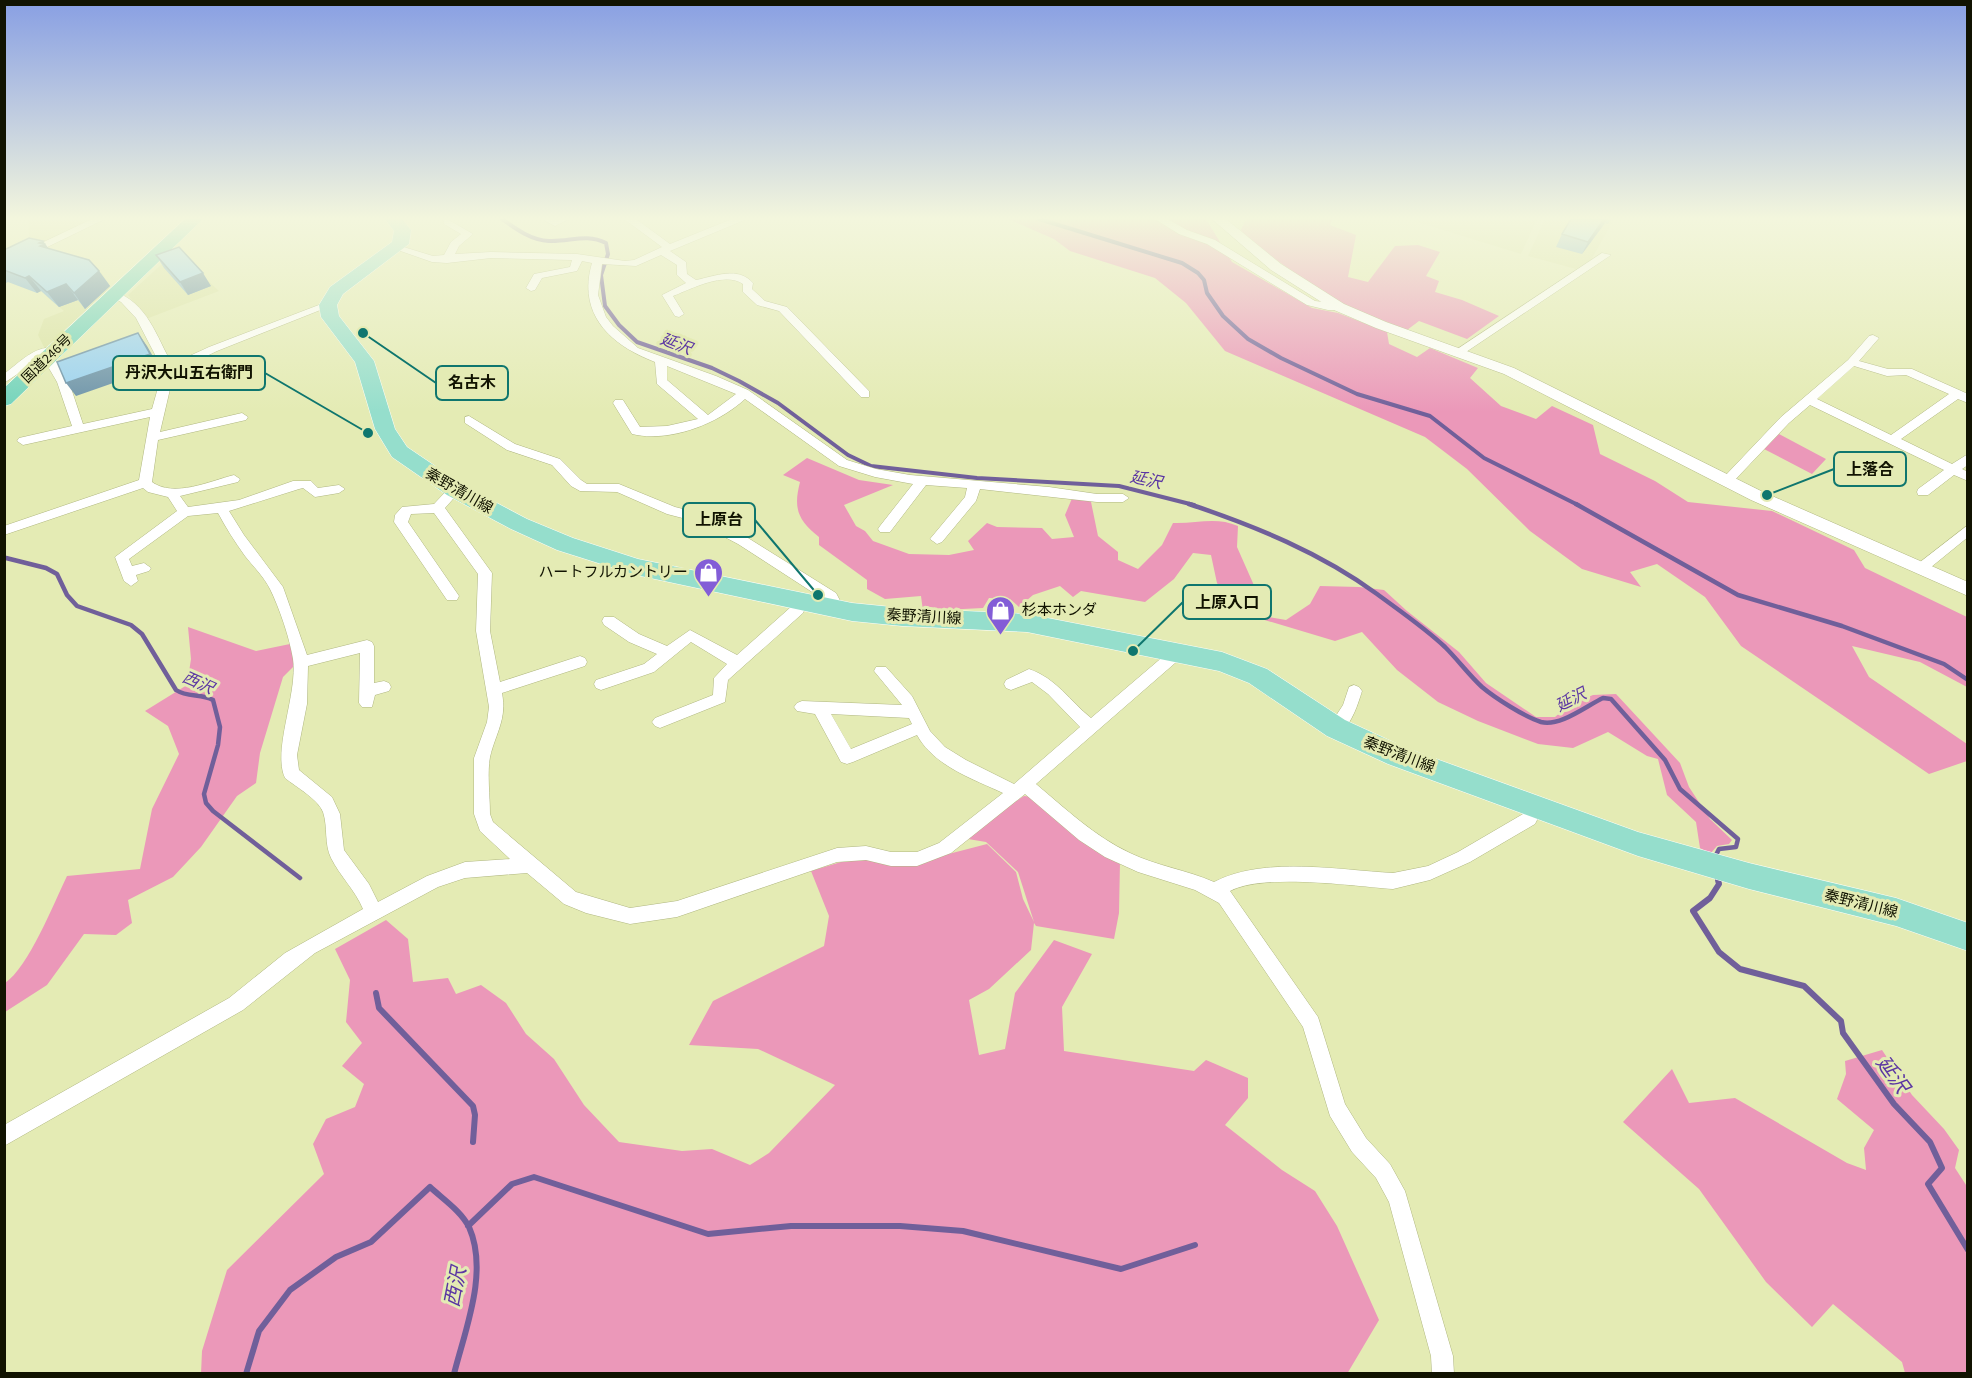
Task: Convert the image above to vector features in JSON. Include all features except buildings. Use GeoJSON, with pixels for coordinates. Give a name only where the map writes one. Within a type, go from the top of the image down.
{"type":"FeatureCollection","features":[{"type":"Feature","properties":{"kind":"highway","name":"国道246号"},"geometry":{"type":"LineString","coordinates":[[4,400],[126,283]]}},
{"type":"Feature","properties":{"kind":"main road"},"geometry":{"type":"LineString","coordinates":[[328,305],[336,291],[346,283]]}},
{"type":"Feature","properties":{"kind":"main road","name":"秦野清川線"},"geometry":{"type":"LineString","coordinates":[[328,305],[333,322],[364,361],[386,429],[399,453],[446,499],[612,560],[667,574],[837,608],[902,617],[1027,622],[1222,662],[1246,670],[1336,728],[1397,756],[1650,848],[1749,876],[1896,912],[1968,936]]}},
{"type":"Feature","properties":{"kind":"street"},"geometry":{"type":"LineString","coordinates":[[531,288],[534,283]]}},
{"type":"Feature","properties":{"kind":"street"},"geometry":{"type":"LineString","coordinates":[[594,283],[593,295],[601,317],[609,328],[634,350],[744,393],[843,463],[875,473],[919,480],[1049,491],[1097,498],[1123,498]]}},
{"type":"Feature","properties":{"kind":"street"},"geometry":{"type":"LineString","coordinates":[[673,309],[667,295],[696,283]]}},
{"type":"Feature","properties":{"kind":"street"},"geometry":{"type":"LineString","coordinates":[[748,283],[747,290],[753,297],[761,303],[783,309],[865,394]]}},
{"type":"Feature","properties":{"kind":"street"},"geometry":{"type":"LineString","coordinates":[[1280,283],[1300,298],[1328,308],[1340,307]]}},
{"type":"Feature","properties":{"kind":"street"},"geometry":{"type":"LineString","coordinates":[[1302,283],[1340,307],[1506,369],[1727,481],[1968,590]]}},
{"type":"Feature","properties":{"kind":"street"},"geometry":{"type":"LineString","coordinates":[[1459,352],[1563,283]]}},
{"type":"Feature","properties":{"kind":"street"},"geometry":{"type":"LineString","coordinates":[[114,295],[129,303],[139,315],[169,370],[157,412],[145,483]]}},
{"type":"Feature","properties":{"kind":"street"},"geometry":{"type":"LineString","coordinates":[[169,370],[213,349],[328,305]]}},
{"type":"Feature","properties":{"kind":"street"},"geometry":{"type":"LineString","coordinates":[[1727,481],[1760,445],[1808,399],[1852,362],[1873,338]]}},
{"type":"Feature","properties":{"kind":"street"},"geometry":{"type":"LineString","coordinates":[[4,380],[41,352],[52,355],[79,429]]}},
{"type":"Feature","properties":{"kind":"street"},"geometry":{"type":"LineString","coordinates":[[661,360],[661,381],[706,420]]}},
{"type":"Feature","properties":{"kind":"street"},"geometry":{"type":"LineString","coordinates":[[1852,362],[1887,373],[1908,370],[1962,397]]}},
{"type":"Feature","properties":{"kind":"street"},"geometry":{"type":"LineString","coordinates":[[619,403],[636,431],[662,429],[706,420],[719,414],[744,393]]}},
{"type":"Feature","properties":{"kind":"street"},"geometry":{"type":"LineString","coordinates":[[1893,439],[1962,397]]}},
{"type":"Feature","properties":{"kind":"street"},"geometry":{"type":"LineString","coordinates":[[1808,399],[1968,477]]}},
{"type":"Feature","properties":{"kind":"street"},"geometry":{"type":"LineString","coordinates":[[23,441],[157,412]]}},
{"type":"Feature","properties":{"kind":"street"},"geometry":{"type":"LineString","coordinates":[[152,438],[242,417]]}},
{"type":"Feature","properties":{"kind":"street"},"geometry":{"type":"LineString","coordinates":[[469,420],[511,447],[556,462],[576,483],[585,488],[619,488],[708,523],[743,541],[831,597],[837,608]]}},
{"type":"Feature","properties":{"kind":"street"},"geometry":{"type":"LineString","coordinates":[[1923,492],[1968,458]]}},
{"type":"Feature","properties":{"kind":"street"},"geometry":{"type":"LineString","coordinates":[[145,483],[153,489],[172,494],[234,479]]}},
{"type":"Feature","properties":{"kind":"street"},"geometry":{"type":"LineString","coordinates":[[885,529],[897,507],[920,484],[919,480]]}},
{"type":"Feature","properties":{"kind":"street"},"geometry":{"type":"LineString","coordinates":[[4,531],[145,483]]}},
{"type":"Feature","properties":{"kind":"street"},"geometry":{"type":"LineString","coordinates":[[144,568],[129,576],[122,557],[185,512],[222,509],[295,484],[306,484],[325,504]]}},
{"type":"Feature","properties":{"kind":"street"},"geometry":{"type":"LineString","coordinates":[[937,539],[949,517],[971,498],[974,486]]}},
{"type":"Feature","properties":{"kind":"street"},"geometry":{"type":"LineString","coordinates":[[315,493],[339,489]]}},
{"type":"Feature","properties":{"kind":"street"},"geometry":{"type":"LineString","coordinates":[[172,494],[185,512]]}},
{"type":"Feature","properties":{"kind":"street"},"geometry":{"type":"LineString","coordinates":[[452,596],[402,522],[402,515],[407,510],[446,499],[484,573],[483,631],[497,707],[495,722],[482,758],[482,814],[486,826],[497,838],[570,898],[586,905],[630,916],[677,909],[837,855],[866,853],[891,859],[917,859],[945,848],[1020,788],[1177,652]]}},
{"type":"Feature","properties":{"kind":"street"},"geometry":{"type":"LineString","coordinates":[[222,509],[238,538],[281,598],[298,648],[301,662],[299,704],[289,755],[291,773],[326,801],[332,814],[336,851],[344,866],[363,889],[374,913]]}},
{"type":"Feature","properties":{"kind":"street"},"geometry":{"type":"LineString","coordinates":[[1920,569],[1968,529]]}},
{"type":"Feature","properties":{"kind":"street"},"geometry":{"type":"LineString","coordinates":[[660,722],[720,698],[721,678],[798,609],[801,601]]}},
{"type":"Feature","properties":{"kind":"street"},"geometry":{"type":"LineString","coordinates":[[609,621],[634,638],[667,652]]}},
{"type":"Feature","properties":{"kind":"street"},"geometry":{"type":"LineString","coordinates":[[601,684],[649,668],[690,635],[738,663]]}},
{"type":"Feature","properties":{"kind":"street"},"geometry":{"type":"LineString","coordinates":[[301,662],[367,646],[368,697],[384,687]]}},
{"type":"Feature","properties":{"kind":"street"},"geometry":{"type":"LineString","coordinates":[[495,689],[580,662]]}},
{"type":"Feature","properties":{"kind":"street"},"geometry":{"type":"LineString","coordinates":[[881,671],[903,695],[931,744],[950,758],[1020,788],[1098,844],[1126,859],[1215,890],[1225,897],[1311,1023],[1338,1109],[1359,1145],[1383,1171],[1398,1198],[1442,1356],[1443,1374]]}},
{"type":"Feature","properties":{"kind":"street"},"geometry":{"type":"LineString","coordinates":[[1011,684],[1029,675],[1040,677],[1078,719],[1091,727]]}},
{"type":"Feature","properties":{"kind":"street"},"geometry":{"type":"LineString","coordinates":[[1336,728],[1350,707],[1354,691]]}},
{"type":"Feature","properties":{"kind":"street"},"geometry":{"type":"LineString","coordinates":[[802,707],[916,720]]}},
{"type":"Feature","properties":{"kind":"street"},"geometry":{"type":"LineString","coordinates":[[820,708],[847,757],[916,720]]}},
{"type":"Feature","properties":{"kind":"street"},"geometry":{"type":"LineString","coordinates":[[1215,890],[1234,880],[1279,874],[1393,881],[1411,879],[1449,866],[1529,819],[1536,806]]}},
{"type":"Feature","properties":{"kind":"street"},"geometry":{"type":"LineString","coordinates":[[4,1136],[237,1004],[291,958],[433,881],[465,870],[530,865]]}},
{"type":"Feature","properties":{"kind":"shaded area"},"geometry":{"type":"Polygon","coordinates":[[[75,283],[109,283],[111,287],[45,349],[38,335],[44,319],[64,311],[46,296],[75,283]]]}},
{"type":"Feature","properties":{"kind":"shaded area"},"geometry":{"type":"Polygon","coordinates":[[[141,283],[211,283],[219,291],[146,319],[128,295],[141,283]]]}},
{"type":"Feature","properties":{"kind":"shaded area"},"geometry":{"type":"Polygon","coordinates":[[[1162,283],[1269,283],[1312,308],[1338,313],[1387,332],[1389,344],[1417,357],[1430,348],[1478,368],[1470,378],[1501,406],[1536,419],[1552,406],[1593,425],[1600,454],[1655,481],[1688,502],[1772,511],[1854,550],[1865,568],[1967,617],[1967,687],[1920,662],[1852,646],[1869,677],[1967,744],[1967,761],[1929,774],[1741,646],[1705,597],[1657,564],[1630,572],[1641,587],[1582,569],[1530,531],[1467,469],[1425,437],[1225,351],[1186,303],[1162,283]]]}},
{"type":"Feature","properties":{"kind":"shaded area"},"geometry":{"type":"Polygon","coordinates":[[[1309,283],[1438,283],[1435,292],[1462,300],[1499,316],[1467,339],[1419,321],[1407,330],[1333,301],[1309,283]]]}},
{"type":"Feature","properties":{"kind":"shaded area"},"geometry":{"type":"Polygon","coordinates":[[[1779,434],[1826,459],[1812,474],[1764,449],[1779,434]]]}},
{"type":"Feature","properties":{"kind":"shaded area"},"geometry":{"type":"Polygon","coordinates":[[[807,458],[859,480],[893,485],[844,505],[856,526],[865,531],[873,541],[909,554],[949,555],[974,550],[968,541],[987,523],[997,527],[1042,528],[1052,539],[1074,537],[1065,515],[1073,496],[1090,497],[1098,536],[1118,552],[1118,560],[1138,569],[1162,545],[1173,523],[1222,521],[1238,526],[1237,547],[1268,617],[1286,620],[1310,604],[1320,586],[1384,590],[1459,652],[1486,683],[1536,717],[1555,717],[1569,705],[1593,695],[1616,694],[1680,763],[1689,787],[1710,819],[1732,840],[1729,844],[1717,846],[1710,854],[1700,848],[1696,822],[1667,795],[1658,759],[1647,756],[1608,732],[1573,748],[1538,744],[1478,721],[1438,702],[1397,670],[1362,632],[1335,641],[1238,612],[1217,583],[1211,555],[1193,553],[1174,579],[1145,602],[1081,591],[1073,597],[1060,586],[1033,595],[1019,607],[1010,599],[989,598],[983,608],[923,611],[921,596],[885,599],[867,589],[867,580],[819,545],[819,537],[802,519],[797,507],[800,482],[783,475],[807,458]]]}},
{"type":"Feature","properties":{"kind":"shaded area"},"geometry":{"type":"Polygon","coordinates":[[[188,627],[256,651],[290,644],[295,665],[283,677],[260,753],[256,783],[237,796],[201,847],[173,877],[128,900],[132,923],[116,935],[84,934],[47,985],[5,1012],[5,983],[23,964],[67,876],[140,869],[152,809],[179,754],[168,726],[145,711],[187,685],[191,659],[188,627]]]}},
{"type":"Feature","properties":{"kind":"shaded area"},"geometry":{"type":"Polygon","coordinates":[[[1024,796],[1033,797],[1120,862],[1119,913],[1114,939],[1036,926],[1034,923],[1031,950],[989,989],[969,1000],[979,1055],[1005,1049],[1015,993],[1054,940],[1092,954],[1062,1007],[1064,1051],[1194,1071],[1206,1060],[1248,1078],[1248,1098],[1225,1125],[1282,1170],[1315,1191],[1337,1226],[1379,1320],[1347,1374],[201,1374],[202,1351],[227,1270],[324,1174],[313,1144],[326,1119],[355,1107],[364,1084],[342,1066],[362,1043],[346,1022],[350,980],[335,949],[386,920],[408,939],[413,982],[448,978],[456,994],[481,985],[506,1003],[526,1034],[554,1059],[584,1105],[619,1142],[682,1151],[712,1149],[750,1165],[769,1153],[835,1085],[758,1049],[689,1045],[713,1001],[824,946],[829,916],[811,871],[841,862],[937,857],[987,844],[1016,872],[1023,899],[1034,922],[1018,872],[986,842],[968,839],[1003,809],[1024,796]]]}},
{"type":"Feature","properties":{"kind":"shaded area"},"geometry":{"type":"Polygon","coordinates":[[[1882,1050],[1912,1095],[1944,1129],[1959,1150],[1955,1168],[1968,1188],[1967,1373],[1905,1373],[1902,1362],[1833,1304],[1812,1327],[1766,1282],[1699,1189],[1623,1122],[1672,1069],[1689,1103],[1735,1098],[1847,1163],[1866,1170],[1864,1148],[1874,1130],[1837,1099],[1846,1074],[1845,1061],[1882,1050]]]}},
{"type":"Feature","properties":{"kind":"waterway","name":"延沢"},"geometry":{"type":"LineString","coordinates":[[602,283],[605,306],[619,325],[637,342],[712,368],[739,381],[778,403],[848,455],[871,466],[977,478],[1119,486],[1194,505]]}},
{"type":"Feature","properties":{"kind":"waterway"},"geometry":{"type":"LineString","coordinates":[[1205,283],[1207,293],[1223,316],[1248,339],[1281,358],[1357,394],[1430,416],[1484,458],[1576,504]]}},
{"type":"Feature","properties":{"kind":"waterway","name":"延沢"},"geometry":{"type":"LineString","coordinates":[[1189,504],[1287,542],[1356,579],[1421,626],[1488,691],[1510,707],[1534,720],[1548,723],[1564,719],[1603,698],[1611,699],[1665,760],[1680,789],[1738,839],[1736,847],[1719,849],[1716,855]]}},
{"type":"Feature","properties":{"kind":"waterway"},"geometry":{"type":"LineString","coordinates":[[1576,504],[1738,595],[1842,626],[1944,664],[1968,680]]}},
{"type":"Feature","properties":{"kind":"waterway","name":"西沢"},"geometry":{"type":"LineString","coordinates":[[6,558],[46,568],[57,574],[67,595],[77,606],[131,625],[142,634],[176,690],[213,700],[220,727],[218,745],[204,794],[206,803],[213,811],[300,878]]}},
{"type":"Feature","properties":{"kind":"waterway","name":"延沢"},"geometry":{"type":"LineString","coordinates":[[1718,880],[1719,884],[1710,898],[1693,911],[1719,952],[1740,969],[1804,986],[1841,1021],[1843,1033],[1894,1104],[1930,1142],[1942,1168],[1928,1184],[1968,1250]]}},
{"type":"Feature","properties":{"kind":"waterway","name":"西沢"},"geometry":{"type":"LineString","coordinates":[[376,993],[379,1008],[473,1106],[475,1115],[473,1142]]}},
{"type":"Feature","properties":{"kind":"waterway"},"geometry":{"type":"LineString","coordinates":[[468,1226],[512,1184],[534,1177],[708,1234],[791,1226],[900,1226],[963,1231],[1121,1269],[1195,1245]]}},
{"type":"Feature","properties":{"kind":"waterway"},"geometry":{"type":"LineString","coordinates":[[246,1374],[259,1331],[290,1290],[336,1257],[371,1242],[430,1187],[468,1226]]}},
{"type":"Feature","properties":{"kind":"waterway","name":"西沢"},"geometry":{"type":"LineString","coordinates":[[454,1374],[469,1320],[476,1282],[475,1244],[468,1226]]}},
{"type":"Feature","properties":{"kind":"place","name":"名古木"},"geometry":{"type":"Point","coordinates":[363,333]}},
{"type":"Feature","properties":{"kind":"place","name":"丹沢大山五右衛門"},"geometry":{"type":"Point","coordinates":[368,433]}},
{"type":"Feature","properties":{"kind":"place","name":"上落合"},"geometry":{"type":"Point","coordinates":[1767,495]}},
{"type":"Feature","properties":{"kind":"place","name":"上原台"},"geometry":{"type":"Point","coordinates":[818,595]}},
{"type":"Feature","properties":{"kind":"place","name":"ハートフルカントリー"},"geometry":{"type":"Point","coordinates":[709,598]}},
{"type":"Feature","properties":{"kind":"place","name":"杉本ホンダ"},"geometry":{"type":"Point","coordinates":[1001,636]}},
{"type":"Feature","properties":{"kind":"place","name":"上原入口"},"geometry":{"type":"Point","coordinates":[1133,651]}}]}
